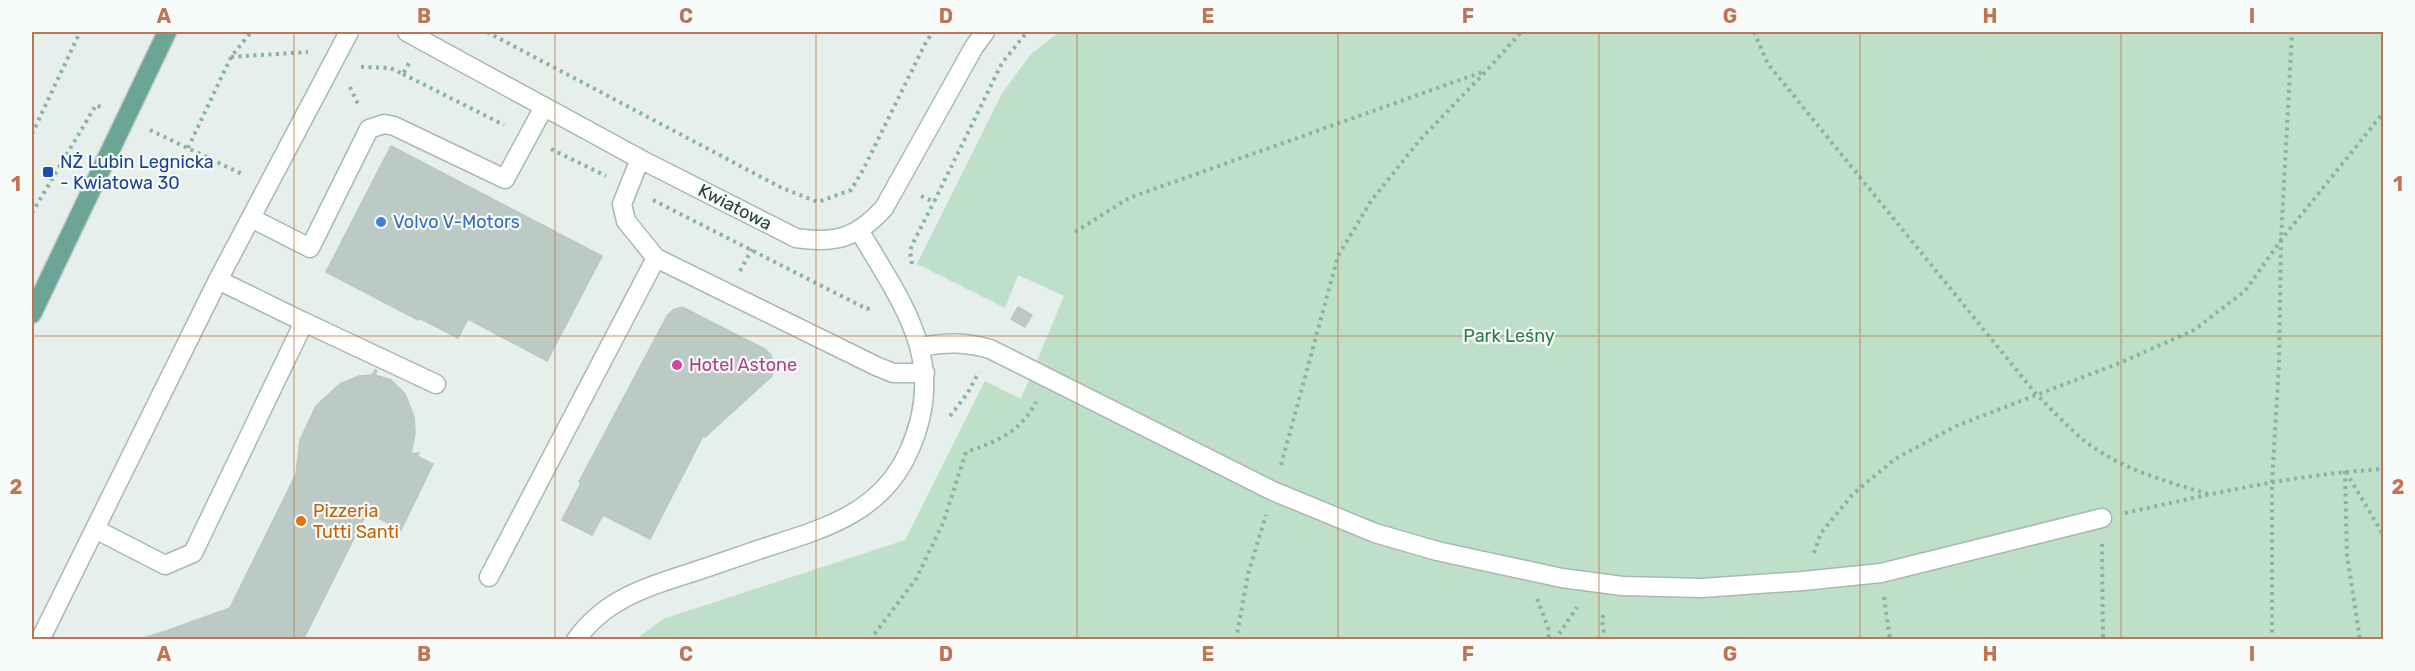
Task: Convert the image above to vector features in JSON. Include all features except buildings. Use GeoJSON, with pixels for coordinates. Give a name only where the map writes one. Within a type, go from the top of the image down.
{"type":"FeatureCollection","features":[{"type":"Feature","properties":{"kind":"main road"},"geometry":{"type":"LineString","coordinates":[[32,314],[167,32]]}},
{"type":"Feature","properties":{"kind":"street"},"geometry":{"type":"LineString","coordinates":[[40,639],[218,280],[349,32]]}},
{"type":"Feature","properties":{"kind":"street","name":"Kwiatowa"},"geometry":{"type":"LineString","coordinates":[[407,32],[640,159],[796,238],[820,242],[843,237],[859,230],[870,223],[884,208],[974,47],[985,32]]}},
{"type":"Feature","properties":{"kind":"street"},"geometry":{"type":"LineString","coordinates":[[252,219],[310,248],[369,129],[384,124],[394,126],[505,179],[544,106]]}},
{"type":"Feature","properties":{"kind":"street"},"geometry":{"type":"LineString","coordinates":[[640,159],[622,204],[626,221],[656,258],[876,366],[893,373],[925,373]]}},
{"type":"Feature","properties":{"kind":"street"},"geometry":{"type":"LineString","coordinates":[[576,639],[598,616],[636,591],[823,529],[860,509],[892,479],[910,449],[922,413],[925,373],[921,347],[910,315],[859,230]]}},
{"type":"Feature","properties":{"kind":"street"},"geometry":{"type":"LineString","coordinates":[[489,577],[656,258]]}},
{"type":"Feature","properties":{"kind":"street"},"geometry":{"type":"LineString","coordinates":[[218,280],[436,384]]}},
{"type":"Feature","properties":{"kind":"street"},"geometry":{"type":"LineString","coordinates":[[95,529],[165,565],[193,553],[304,322]]}},
{"type":"Feature","properties":{"kind":"street"},"geometry":{"type":"LineString","coordinates":[[921,347],[939,343],[976,345],[990,349],[1273,491],[1375,533],[1437,551],[1515,569],[1601,583],[1622,586],[1702,588],[1881,573],[2102,518]]}},
{"type":"Feature","properties":{"kind":"path"},"geometry":{"type":"LineString","coordinates":[[32,134],[80,32]]}},
{"type":"Feature","properties":{"kind":"path"},"geometry":{"type":"LineString","coordinates":[[188,148],[231,57],[251,32]]}},
{"type":"Feature","properties":{"kind":"path"},"geometry":{"type":"LineString","coordinates":[[487,32],[782,188],[818,202],[851,190],[933,32]]}},
{"type":"Feature","properties":{"kind":"path"},"geometry":{"type":"LineString","coordinates":[[1236,639],[1248,574],[1338,256],[1371,201],[1405,158],[1521,32]]}},
{"type":"Feature","properties":{"kind":"path"},"geometry":{"type":"LineString","coordinates":[[1754,32],[1767,64],[2036,394],[2083,439],[2122,464],[2158,479],[2208,494]]}},
{"type":"Feature","properties":{"kind":"path"},"geometry":{"type":"LineString","coordinates":[[2272,639],[2272,482],[2292,32]]}},
{"type":"Feature","properties":{"kind":"path"},"geometry":{"type":"LineString","coordinates":[[1075,232],[1130,198],[1488,69]]}},
{"type":"Feature","properties":{"kind":"path"},"geometry":{"type":"LineString","coordinates":[[348,81],[369,129]]}},
{"type":"Feature","properties":{"kind":"path"},"geometry":{"type":"LineString","coordinates":[[1803,581],[1821,533],[1852,494],[1894,459],[1956,426],[2122,362],[2194,330],[2245,291],[2281,240],[2384,112]]}},
{"type":"Feature","properties":{"kind":"path"},"geometry":{"type":"LineString","coordinates":[[915,271],[910,252],[934,202]]}},
{"type":"Feature","properties":{"kind":"path"},"geometry":{"type":"LineString","coordinates":[[870,639],[916,579],[943,523],[966,452],[998,441],[1028,418],[1049,378]]}},
{"type":"Feature","properties":{"kind":"path"},"geometry":{"type":"LineString","coordinates":[[947,426],[951,405]]}},
{"type":"Feature","properties":{"kind":"path"},"geometry":{"type":"LineString","coordinates":[[2103,639],[2102,518],[2272,482],[2345,471],[2384,469]]}},
{"type":"Feature","properties":{"kind":"path"},"geometry":{"type":"LineString","coordinates":[[2345,471],[2384,536]]}},
{"type":"Feature","properties":{"kind":"path"},"geometry":{"type":"LineString","coordinates":[[2345,471],[2347,555],[2360,639]]}},
{"type":"Feature","properties":{"kind":"path"},"geometry":{"type":"LineString","coordinates":[[1881,573],[1890,639]]}},
{"type":"Feature","properties":{"kind":"path"},"geometry":{"type":"LineString","coordinates":[[1555,639],[1570,616],[1601,583]]}},
{"type":"Feature","properties":{"kind":"green space","name":"Park Leśny"},"geometry":{"type":"Polygon","coordinates":[[[1059,32],[2383,32],[2383,639],[635,640],[663,619],[905,540],[985,381],[1021,399],[1064,296],[1018,275],[1005,308],[917,264],[1002,93],[1031,54],[1059,32]]]}},
{"type":"Feature","properties":{"kind":"place","name":"NŻ Lubin Legnicka - Kwiatowa 30"},"geometry":{"type":"Point","coordinates":[48,172]}},
{"type":"Feature","properties":{"kind":"place","name":"Volvo V-Motors"},"geometry":{"type":"Point","coordinates":[381,222]}},
{"type":"Feature","properties":{"kind":"place","name":"Hotel Astone"},"geometry":{"type":"Point","coordinates":[677,365]}},
{"type":"Feature","properties":{"kind":"place","name":"Pizzeria Tutti Santi"},"geometry":{"type":"Point","coordinates":[301,521]}}]}
